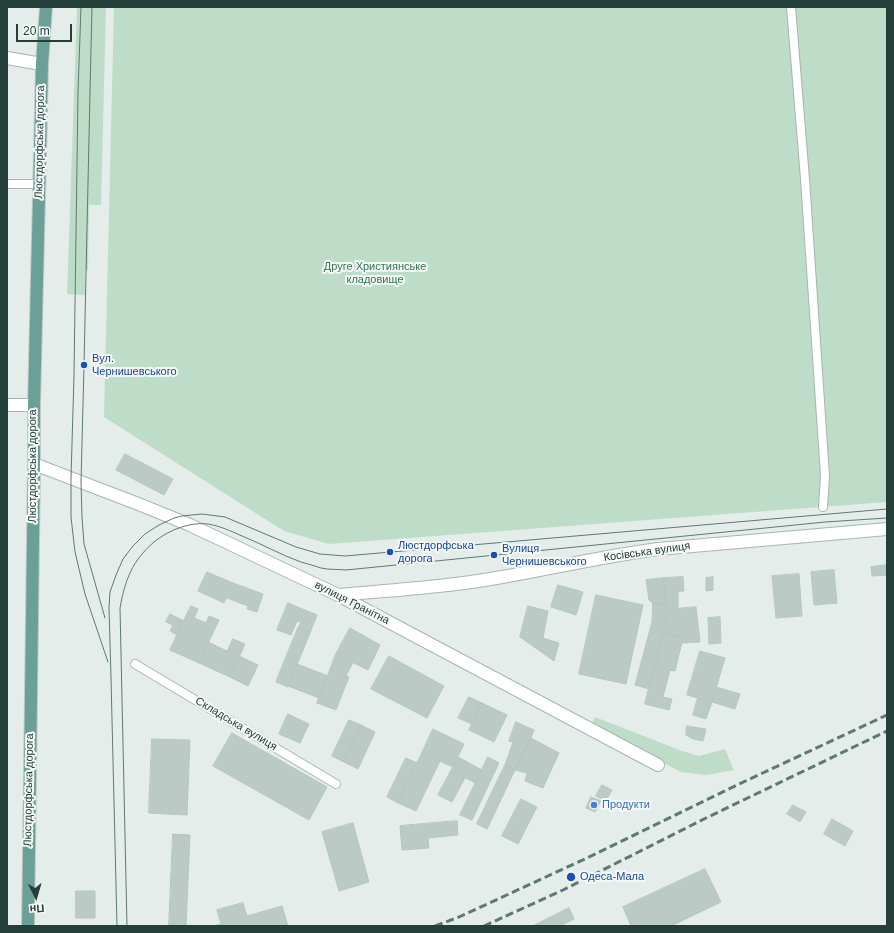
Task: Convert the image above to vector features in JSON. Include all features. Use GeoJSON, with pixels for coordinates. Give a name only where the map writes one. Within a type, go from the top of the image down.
{"type":"FeatureCollection","features":[{"type":"Feature","properties":{"kind":"main road","name":"Люстдорфська дорога"},"geometry":{"type":"LineString","coordinates":[[28,926],[34,405],[42,64],[46,7]]}},
{"type":"Feature","properties":{"kind":"street"},"geometry":{"type":"LineString","coordinates":[[7,58],[42,64]]}},
{"type":"Feature","properties":{"kind":"street"},"geometry":{"type":"LineString","coordinates":[[7,405],[34,405]]}},
{"type":"Feature","properties":{"kind":"street","name":"вулиця Гранітна"},"geometry":{"type":"LineString","coordinates":[[34,464],[141,504],[190,525],[338,595],[658,765]]}},
{"type":"Feature","properties":{"kind":"street","name":"Косівська вулиця"},"geometry":{"type":"LineString","coordinates":[[338,595],[461,584],[658,549],[887,529]]}},
{"type":"Feature","properties":{"kind":"lane"},"geometry":{"type":"LineString","coordinates":[[791,7],[825,476],[823,507]]}},
{"type":"Feature","properties":{"kind":"lane"},"geometry":{"type":"LineString","coordinates":[[7,184],[39,184]]}},
{"type":"Feature","properties":{"kind":"lane","name":"Складська вулиця"},"geometry":{"type":"LineString","coordinates":[[135,664],[336,784]]}},
{"type":"Feature","properties":{"kind":"green space"},"geometry":{"type":"Polygon","coordinates":[[[77,7],[106,7],[101,205],[89,205],[88,270],[85,270],[85,295],[67,294],[77,7]]]}},
{"type":"Feature","properties":{"kind":"green space","name":"Друге Християнське кладовище"},"geometry":{"type":"Polygon","coordinates":[[[114,7],[887,7],[887,502],[329,544],[284,531],[104,417],[114,7]]]}},
{"type":"Feature","properties":{"kind":"green space"},"geometry":{"type":"Polygon","coordinates":[[[595,717],[682,751],[699,756],[725,749],[734,770],[706,775],[681,772],[591,725],[595,717]]]}},
{"type":"Feature","properties":{"kind":"building"},"geometry":{"type":"Polygon","coordinates":[[[125,454],[173,479],[164,495],[116,470],[125,454]]]}},
{"type":"Feature","properties":{"kind":"building"},"geometry":{"type":"Polygon","coordinates":[[[887,565],[887,575],[872,576],[871,567],[887,565]]]}},
{"type":"Feature","properties":{"kind":"building"},"geometry":{"type":"Polygon","coordinates":[[[834,570],[837,603],[814,605],[811,572],[834,570]]]}},
{"type":"Feature","properties":{"kind":"building"},"geometry":{"type":"Polygon","coordinates":[[[207,572],[233,583],[224,603],[198,591],[207,572]]]}},
{"type":"Feature","properties":{"kind":"building"},"geometry":{"type":"Polygon","coordinates":[[[799,574],[802,616],[776,618],[772,576],[799,574]]]}},
{"type":"Feature","properties":{"kind":"building"},"geometry":{"type":"Polygon","coordinates":[[[683,577],[684,591],[665,592],[664,578],[683,577]]]}},
{"type":"Feature","properties":{"kind":"building"},"geometry":{"type":"Polygon","coordinates":[[[713,577],[713,590],[706,591],[706,578],[713,577]]]}},
{"type":"Feature","properties":{"kind":"building"},"geometry":{"type":"Polygon","coordinates":[[[664,578],[666,605],[653,604],[649,600],[646,580],[664,578]]]}},
{"type":"Feature","properties":{"kind":"building"},"geometry":{"type":"Polygon","coordinates":[[[233,583],[263,594],[257,612],[247,609],[248,606],[227,598],[233,583]]]}},
{"type":"Feature","properties":{"kind":"building"},"geometry":{"type":"Polygon","coordinates":[[[558,585],[583,592],[576,615],[551,607],[558,585]]]}},
{"type":"Feature","properties":{"kind":"building"},"geometry":{"type":"Polygon","coordinates":[[[665,592],[678,592],[678,609],[666,610],[665,592]]]}},
{"type":"Feature","properties":{"kind":"building"},"geometry":{"type":"Polygon","coordinates":[[[596,595],[643,605],[626,684],[579,674],[596,595]]]}},
{"type":"Feature","properties":{"kind":"building"},"geometry":{"type":"Polygon","coordinates":[[[288,603],[317,615],[310,633],[298,628],[301,622],[297,621],[291,635],[277,630],[288,603]]]}},
{"type":"Feature","properties":{"kind":"building"},"geometry":{"type":"Polygon","coordinates":[[[653,604],[666,605],[667,616],[649,689],[635,685],[652,622],[653,604]]]}},
{"type":"Feature","properties":{"kind":"building"},"geometry":{"type":"Polygon","coordinates":[[[191,606],[198,609],[194,618],[206,623],[209,616],[219,620],[199,663],[170,650],[191,606]]]}},
{"type":"Feature","properties":{"kind":"building"},"geometry":{"type":"Polygon","coordinates":[[[528,606],[548,611],[543,638],[559,643],[554,661],[520,637],[528,606]]]}},
{"type":"Feature","properties":{"kind":"building"},"geometry":{"type":"Polygon","coordinates":[[[696,607],[700,642],[682,643],[683,638],[663,633],[667,616],[666,610],[696,607]]]}},
{"type":"Feature","properties":{"kind":"building"},"geometry":{"type":"Polygon","coordinates":[[[170,614],[184,621],[177,635],[170,631],[173,625],[166,622],[170,614]]]}},
{"type":"Feature","properties":{"kind":"building"},"geometry":{"type":"Polygon","coordinates":[[[720,617],[721,643],[709,644],[708,618],[720,617]]]}},
{"type":"Feature","properties":{"kind":"building"},"geometry":{"type":"Polygon","coordinates":[[[298,628],[310,633],[288,687],[276,682],[298,628]]]}},
{"type":"Feature","properties":{"kind":"building"},"geometry":{"type":"Polygon","coordinates":[[[350,628],[380,645],[368,670],[336,654],[350,628]]]}},
{"type":"Feature","properties":{"kind":"building"},"geometry":{"type":"Polygon","coordinates":[[[663,633],[683,638],[675,671],[670,670],[663,697],[672,699],[669,710],[645,704],[663,633]]]}},
{"type":"Feature","properties":{"kind":"building"},"geometry":{"type":"Polygon","coordinates":[[[233,639],[245,644],[230,677],[199,663],[208,642],[227,651],[233,639]]]}},
{"type":"Feature","properties":{"kind":"building"},"geometry":{"type":"Polygon","coordinates":[[[700,651],[725,658],[712,702],[687,695],[700,651]]]}},
{"type":"Feature","properties":{"kind":"building"},"geometry":{"type":"Polygon","coordinates":[[[336,654],[353,662],[346,676],[330,670],[336,654]]]}},
{"type":"Feature","properties":{"kind":"building"},"geometry":{"type":"Polygon","coordinates":[[[239,656],[258,665],[248,686],[230,677],[239,656]]]}},
{"type":"Feature","properties":{"kind":"building"},"geometry":{"type":"Polygon","coordinates":[[[389,656],[444,686],[427,718],[371,689],[389,656]]]}},
{"type":"Feature","properties":{"kind":"building"},"geometry":{"type":"Polygon","coordinates":[[[297,664],[328,676],[319,698],[288,686],[297,664]]]}},
{"type":"Feature","properties":{"kind":"building"},"geometry":{"type":"Polygon","coordinates":[[[330,670],[349,677],[336,710],[317,703],[330,670]]]}},
{"type":"Feature","properties":{"kind":"building"},"geometry":{"type":"Polygon","coordinates":[[[716,687],[740,694],[735,709],[712,702],[716,687]]]}},
{"type":"Feature","properties":{"kind":"building"},"geometry":{"type":"Polygon","coordinates":[[[469,697],[482,703],[472,724],[458,718],[469,697]]]}},
{"type":"Feature","properties":{"kind":"building"},"geometry":{"type":"Polygon","coordinates":[[[698,698],[712,702],[706,719],[693,715],[698,698]]]}},
{"type":"Feature","properties":{"kind":"building"},"geometry":{"type":"Polygon","coordinates":[[[482,703],[507,715],[494,742],[469,730],[482,703]]]}},
{"type":"Feature","properties":{"kind":"building"},"geometry":{"type":"Polygon","coordinates":[[[288,714],[309,724],[300,743],[279,734],[288,714]]]}},
{"type":"Feature","properties":{"kind":"building"},"geometry":{"type":"Polygon","coordinates":[[[349,720],[361,725],[344,762],[332,756],[349,720]]]}},
{"type":"Feature","properties":{"kind":"building"},"geometry":{"type":"Polygon","coordinates":[[[516,722],[534,730],[515,770],[505,765],[513,742],[509,741],[516,722]]]}},
{"type":"Feature","properties":{"kind":"building"},"geometry":{"type":"Polygon","coordinates":[[[361,725],[375,732],[358,769],[344,762],[361,725]]]}},
{"type":"Feature","properties":{"kind":"building"},"geometry":{"type":"Polygon","coordinates":[[[687,726],[706,729],[703,741],[693,739],[686,735],[687,726]]]}},
{"type":"Feature","properties":{"kind":"building"},"geometry":{"type":"Polygon","coordinates":[[[433,729],[464,744],[453,767],[422,753],[433,729]]]}},
{"type":"Feature","properties":{"kind":"building"},"geometry":{"type":"Polygon","coordinates":[[[232,733],[327,787],[309,820],[213,766],[232,733]]]}},
{"type":"Feature","properties":{"kind":"building"},"geometry":{"type":"Polygon","coordinates":[[[531,738],[559,753],[543,788],[525,781],[527,773],[515,770],[531,738]]]}},
{"type":"Feature","properties":{"kind":"building"},"geometry":{"type":"Polygon","coordinates":[[[152,739],[190,740],[187,815],[149,813],[152,739]]]}},
{"type":"Feature","properties":{"kind":"building"},"geometry":{"type":"Polygon","coordinates":[[[422,753],[440,761],[416,811],[398,803],[422,753]]]}},
{"type":"Feature","properties":{"kind":"building"},"geometry":{"type":"Polygon","coordinates":[[[458,757],[482,770],[476,783],[451,771],[458,757]]]}},
{"type":"Feature","properties":{"kind":"building"},"geometry":{"type":"Polygon","coordinates":[[[488,757],[499,763],[472,820],[460,815],[488,757]]]}},
{"type":"Feature","properties":{"kind":"building"},"geometry":{"type":"Polygon","coordinates":[[[406,758],[417,763],[398,803],[387,797],[406,758]]]}},
{"type":"Feature","properties":{"kind":"building"},"geometry":{"type":"Polygon","coordinates":[[[505,765],[515,770],[487,829],[477,824],[505,765]]]}},
{"type":"Feature","properties":{"kind":"building"},"geometry":{"type":"Polygon","coordinates":[[[451,771],[465,778],[452,802],[438,795],[451,771]]]}},
{"type":"Feature","properties":{"kind":"building"},"geometry":{"type":"Polygon","coordinates":[[[602,785],[612,790],[606,801],[596,796],[602,785]]]}},
{"type":"Feature","properties":{"kind":"building","name":"Продукти"},"geometry":{"type":"Polygon","coordinates":[[[591,797],[601,801],[595,812],[586,808],[591,797]]]}},
{"type":"Feature","properties":{"kind":"building"},"geometry":{"type":"Polygon","coordinates":[[[521,799],[537,807],[518,844],[502,836],[521,799]]]}},
{"type":"Feature","properties":{"kind":"building"},"geometry":{"type":"Polygon","coordinates":[[[793,805],[806,812],[800,822],[787,814],[793,805]]]}},
{"type":"Feature","properties":{"kind":"building"},"geometry":{"type":"Polygon","coordinates":[[[832,819],[853,831],[845,846],[824,834],[832,819]]]}},
{"type":"Feature","properties":{"kind":"building"},"geometry":{"type":"Polygon","coordinates":[[[457,821],[458,835],[428,838],[429,848],[402,850],[400,826],[457,821]]]}},
{"type":"Feature","properties":{"kind":"building"},"geometry":{"type":"Polygon","coordinates":[[[353,823],[369,882],[339,891],[322,832],[353,823]]]}},
{"type":"Feature","properties":{"kind":"building"},"geometry":{"type":"Polygon","coordinates":[[[173,834],[190,835],[186,926],[169,926],[173,834]]]}},
{"type":"Feature","properties":{"kind":"building"},"geometry":{"type":"Polygon","coordinates":[[[705,869],[721,902],[671,926],[631,926],[623,907],[705,869]]]}},
{"type":"Feature","properties":{"kind":"building"},"geometry":{"type":"Polygon","coordinates":[[[76,891],[95,891],[95,918],[76,918],[76,891]]]}},
{"type":"Feature","properties":{"kind":"building"},"geometry":{"type":"Polygon","coordinates":[[[243,903],[247,916],[282,906],[288,926],[214,926],[221,924],[217,910],[243,903]]]}},
{"type":"Feature","properties":{"kind":"building"},"geometry":{"type":"Polygon","coordinates":[[[569,908],[574,919],[560,926],[533,926],[569,908]]]}},
{"type":"Feature","properties":{"kind":"tram line"},"geometry":{"type":"LineString","coordinates":[[81,7],[78,92],[71,517],[75,552],[85,594],[108,662]]}},
{"type":"Feature","properties":{"kind":"tram line"},"geometry":{"type":"LineString","coordinates":[[92,7],[81,482],[84,544],[105,618]]}},
{"type":"Feature","properties":{"kind":"tram line"},"geometry":{"type":"LineString","coordinates":[[117,926],[109,608],[110,592],[123,559],[145,534],[159,525],[182,516],[202,514],[225,517],[296,547],[320,554],[345,556],[887,509]]}},
{"type":"Feature","properties":{"kind":"tram line"},"geometry":{"type":"LineString","coordinates":[[127,926],[120,608],[127,580],[135,564],[146,549],[166,534],[194,524],[208,524],[221,527],[301,562],[324,569],[346,570],[825,522],[887,518]]}},
{"type":"Feature","properties":{"kind":"railway"},"geometry":{"type":"LineString","coordinates":[[435,926],[459,917],[587,858],[737,785],[887,715]]}},
{"type":"Feature","properties":{"kind":"railway"},"geometry":{"type":"LineString","coordinates":[[484,926],[563,890],[706,818],[887,731]]}},
{"type":"Feature","properties":{"kind":"place","name":"Вул. Чернишевського"},"geometry":{"type":"Point","coordinates":[84,365]}},
{"type":"Feature","properties":{"kind":"place","name":"Люстдорфська дорога"},"geometry":{"type":"Point","coordinates":[390,552]}},
{"type":"Feature","properties":{"kind":"place","name":"Вулиця Чернишевського"},"geometry":{"type":"Point","coordinates":[494,555]}},
{"type":"Feature","properties":{"kind":"place","name":"Продукти"},"geometry":{"type":"Point","coordinates":[594,805]}},
{"type":"Feature","properties":{"kind":"place","name":"Одеса-Мала"},"geometry":{"type":"Point","coordinates":[571,877]}}]}
